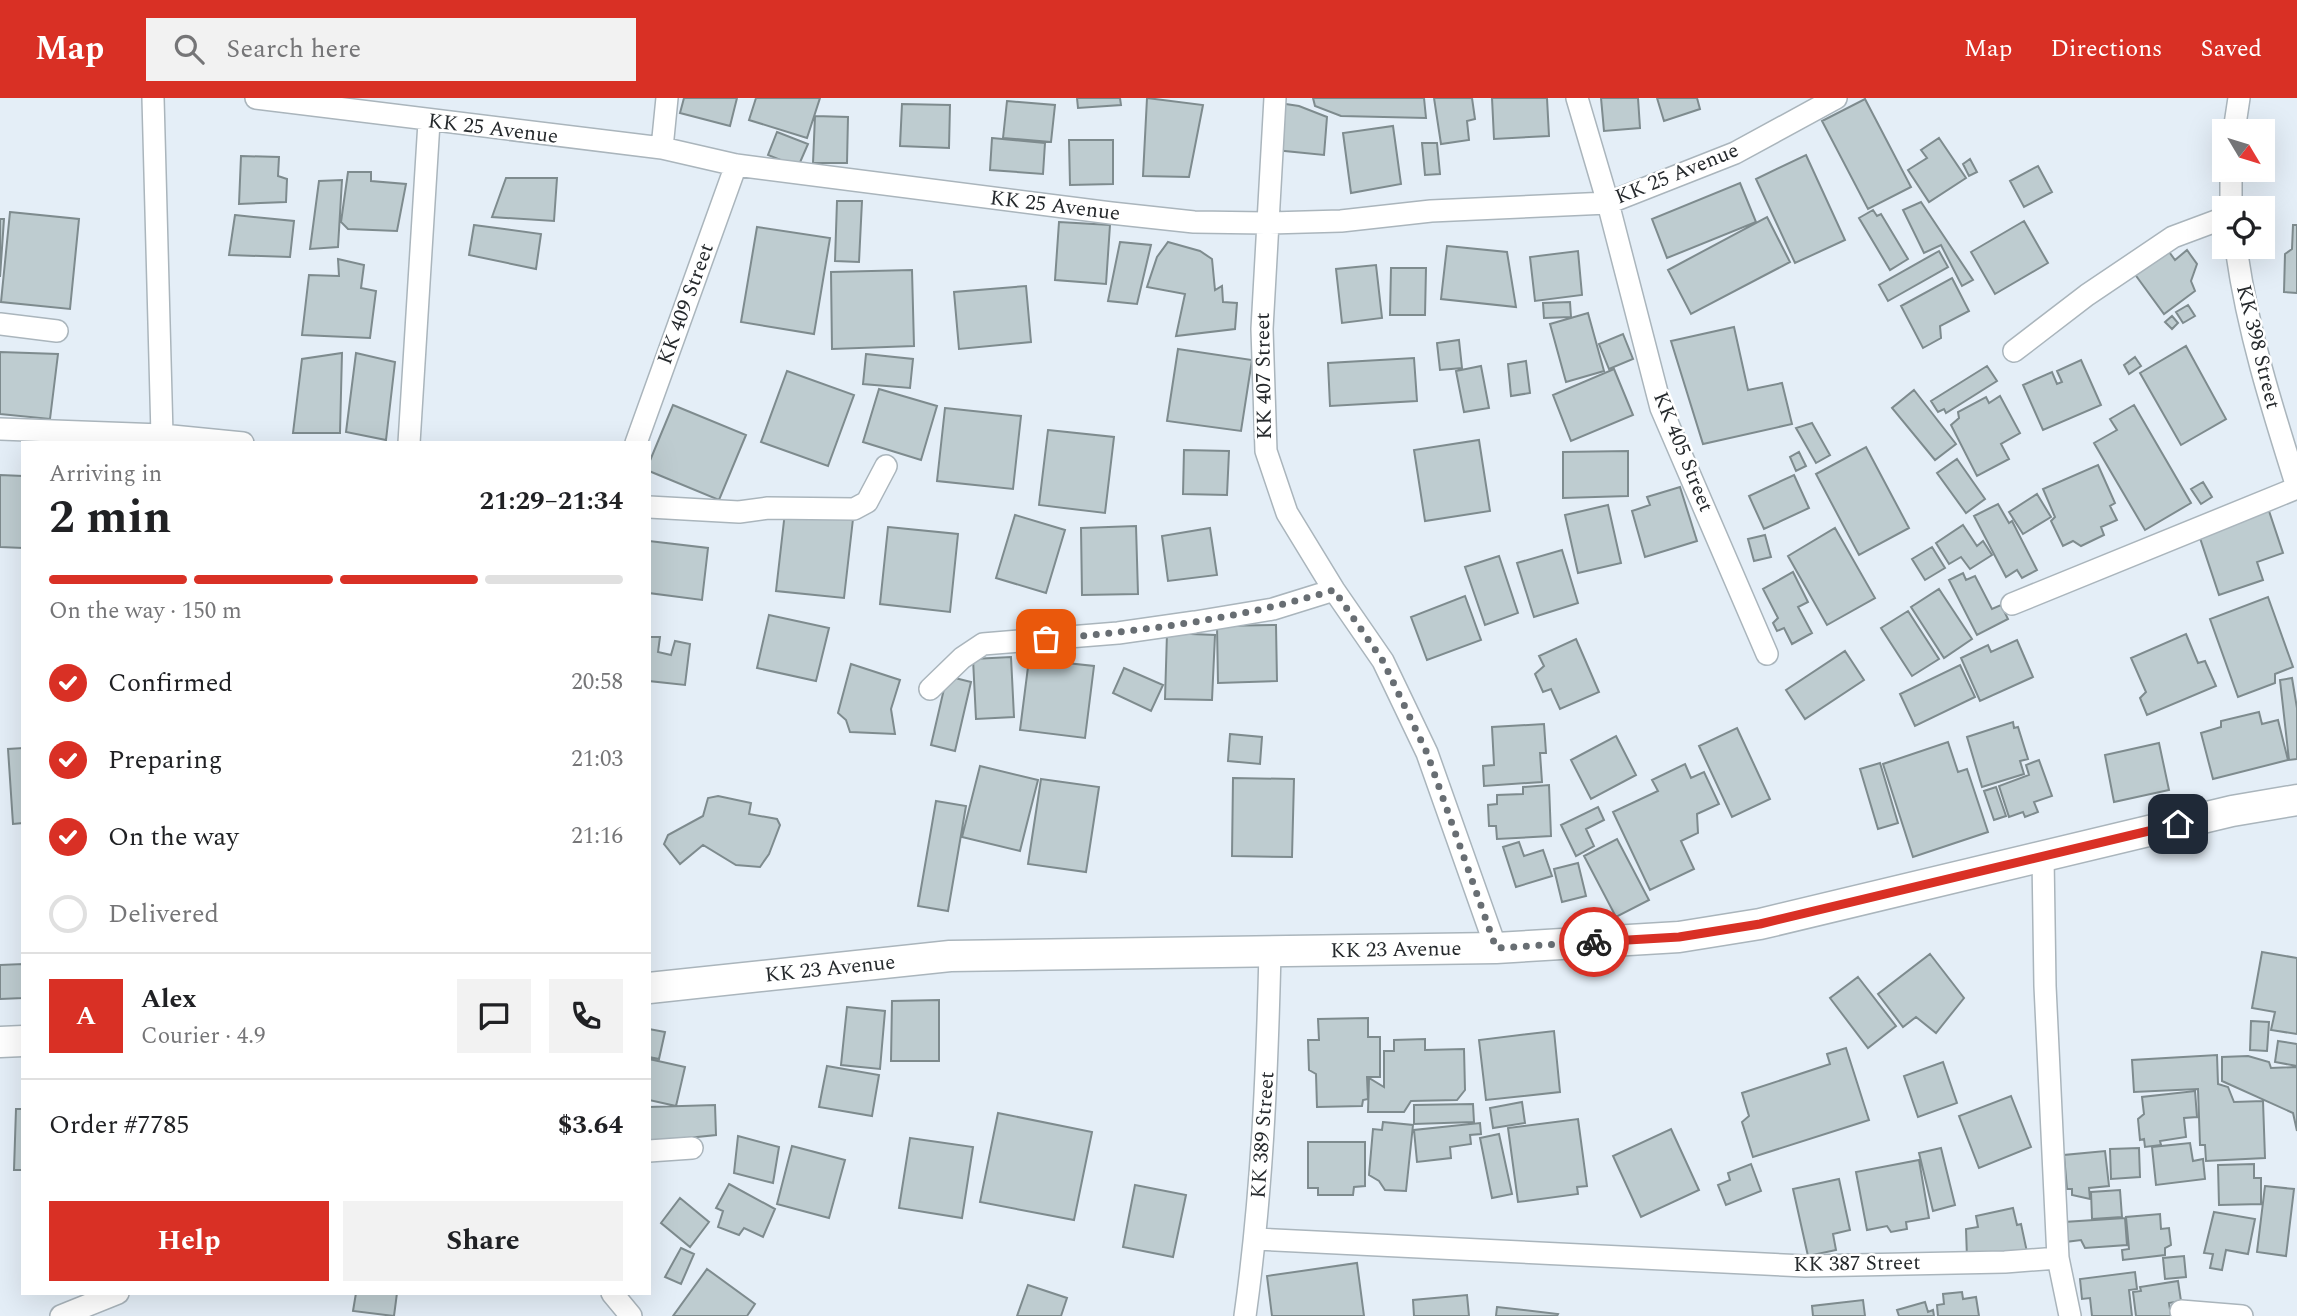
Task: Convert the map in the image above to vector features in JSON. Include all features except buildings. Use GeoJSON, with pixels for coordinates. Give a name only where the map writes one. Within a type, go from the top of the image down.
{"type":"FeatureCollection","features":[{"type":"Feature","properties":{"kind":"main road","name":"KK 23 Avenue"},"geometry":{"type":"LineString","coordinates":[[651,988],[950,956],[1496,948],[1679,937],[1760,924],[2232,811],[2297,800]]}},
{"type":"Feature","properties":{"kind":"main road"},"geometry":{"type":"LineString","coordinates":[[0,1042],[21,1041]]}},
{"type":"Feature","properties":{"kind":"street"},"geometry":{"type":"LineString","coordinates":[[153,98],[162,435]]}},
{"type":"Feature","properties":{"kind":"street","name":"KK 25 Avenue"},"geometry":{"type":"LineString","coordinates":[[256,98],[429,122],[662,148],[736,165],[1166,219],[1266,223],[1341,221],[1431,211],[1608,203],[1735,153],[1836,98]]}},
{"type":"Feature","properties":{"kind":"street"},"geometry":{"type":"LineString","coordinates":[[662,148],[667,98]]}},
{"type":"Feature","properties":{"kind":"street","name":"KK 407 Street"},"geometry":{"type":"LineString","coordinates":[[1275,98],[1262,329],[1266,451],[1287,513],[1334,590],[1383,661],[1427,753],[1496,948]]}},
{"type":"Feature","properties":{"kind":"street","name":"KK 405 Street"},"geometry":{"type":"LineString","coordinates":[[1577,98],[1608,203],[1661,408],[1767,654]]}},
{"type":"Feature","properties":{"kind":"street"},"geometry":{"type":"LineString","coordinates":[[2236,119],[2239,98]]}},
{"type":"Feature","properties":{"kind":"street"},"geometry":{"type":"LineString","coordinates":[[409,441],[429,122]]}},
{"type":"Feature","properties":{"kind":"street","name":"KK 409 Street"},"geometry":{"type":"LineString","coordinates":[[637,441],[736,165]]}},
{"type":"Feature","properties":{"kind":"street"},"geometry":{"type":"LineString","coordinates":[[2014,351],[2087,295],[2173,237],[2212,222]]}},
{"type":"Feature","properties":{"kind":"street","name":"KK 398 Street"},"geometry":{"type":"LineString","coordinates":[[2237,259],[2240,281],[2267,391],[2297,488]]}},
{"type":"Feature","properties":{"kind":"street"},"geometry":{"type":"LineString","coordinates":[[0,324],[57,331]]}},
{"type":"Feature","properties":{"kind":"street"},"geometry":{"type":"LineString","coordinates":[[0,429],[162,435],[223,441]]}},
{"type":"Feature","properties":{"kind":"street"},"geometry":{"type":"LineString","coordinates":[[651,507],[739,512],[768,508],[854,509],[867,502],[886,466]]}},
{"type":"Feature","properties":{"kind":"street"},"geometry":{"type":"LineString","coordinates":[[2012,604],[2297,488]]}},
{"type":"Feature","properties":{"kind":"street"},"geometry":{"type":"LineString","coordinates":[[930,689],[962,658],[982,645],[1118,633],[1195,622],[1273,609],[1334,590]]}},
{"type":"Feature","properties":{"kind":"street"},"geometry":{"type":"LineString","coordinates":[[2043,857],[2045,986],[2057,1258],[2070,1316]]}},
{"type":"Feature","properties":{"kind":"street","name":"KK 389 Street"},"geometry":{"type":"LineString","coordinates":[[1245,1316],[1256,1239],[1266,1118],[1270,952]]}},
{"type":"Feature","properties":{"kind":"street"},"geometry":{"type":"LineString","coordinates":[[651,1151],[692,1148]]}},
{"type":"Feature","properties":{"kind":"street","name":"KK 387 Street"},"geometry":{"type":"LineString","coordinates":[[1256,1239],[1805,1266],[2057,1258]]}},
{"type":"Feature","properties":{"kind":"street"},"geometry":{"type":"LineString","coordinates":[[61,1316],[113,1295]]}},
{"type":"Feature","properties":{"kind":"street"},"geometry":{"type":"LineString","coordinates":[[614,1295],[631,1316]]}},
{"type":"Feature","properties":{"kind":"street"},"geometry":{"type":"LineString","coordinates":[[2180,1311],[2242,1316]]}},
{"type":"Feature","properties":{"kind":"way so far"},"geometry":{"type":"LineString","coordinates":[[1046,639],[1118,633],[1221,618],[1273,609],[1334,590],[1383,661],[1427,753],[1496,948],[1594,942]]}},
{"type":"Feature","properties":{"kind":"route"},"geometry":{"type":"LineString","coordinates":[[1594,942],[1679,937],[1760,924],[2178,824]]}}]}
